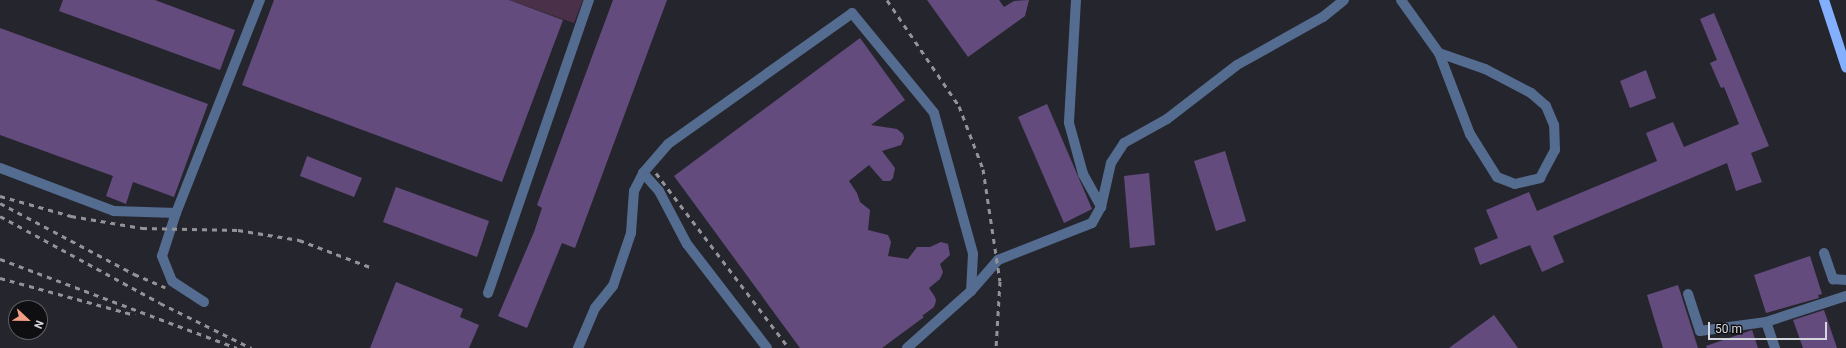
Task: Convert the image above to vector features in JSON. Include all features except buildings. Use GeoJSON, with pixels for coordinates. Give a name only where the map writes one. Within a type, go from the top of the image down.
{"type":"FeatureCollection","features":[{"type":"Feature","properties":{"kind":"main road"},"geometry":{"type":"LineString","coordinates":[[1824,0],[1846,67]]}},
{"type":"Feature","properties":{"kind":"lane"},"geometry":{"type":"LineString","coordinates":[[204,302],[172,281],[162,256],[176,213],[260,0]]}},
{"type":"Feature","properties":{"kind":"lane"},"geometry":{"type":"LineString","coordinates":[[488,293],[589,0]]}},
{"type":"Feature","properties":{"kind":"lane"},"geometry":{"type":"LineString","coordinates":[[1076,0],[1069,123],[1083,174],[1101,207]]}},
{"type":"Feature","properties":{"kind":"lane"},"geometry":{"type":"LineString","coordinates":[[907,348],[971,292],[998,260],[1092,223],[1101,207],[1112,163],[1124,143],[1167,119],[1237,65],[1323,17],[1344,0]]}},
{"type":"Feature","properties":{"kind":"lane"},"geometry":{"type":"LineString","coordinates":[[1402,0],[1439,53],[1470,134],[1497,177],[1515,184],[1540,178],[1555,150],[1554,125],[1546,106],[1531,93],[1485,69],[1439,53]]}},
{"type":"Feature","properties":{"kind":"lane"},"geometry":{"type":"LineString","coordinates":[[578,348],[595,308],[613,286],[631,233],[634,191],[643,173],[668,144],[852,13],[934,113],[973,254],[971,292]]}},
{"type":"Feature","properties":{"kind":"lane"},"geometry":{"type":"LineString","coordinates":[[0,168],[114,211],[176,213]]}},
{"type":"Feature","properties":{"kind":"lane"},"geometry":{"type":"LineString","coordinates":[[643,173],[659,191],[687,244],[767,348]]}},
{"type":"Feature","properties":{"kind":"lane"},"geometry":{"type":"LineString","coordinates":[[1824,253],[1832,279],[1846,280]]}},
{"type":"Feature","properties":{"kind":"lane"},"geometry":{"type":"LineString","coordinates":[[1688,294],[1700,331],[1766,322],[1846,296]]}},
{"type":"Feature","properties":{"kind":"lane"},"geometry":{"type":"LineString","coordinates":[[1766,322],[1775,348]]}},
{"type":"Feature","properties":{"kind":"shaded area"},"geometry":{"type":"Polygon","coordinates":[[[509,0],[583,0],[574,23],[509,0]]]}},
{"type":"Feature","properties":{"kind":"railway"},"geometry":{"type":"LineString","coordinates":[[887,0],[959,106],[983,169],[1000,281],[996,348]]}},
{"type":"Feature","properties":{"kind":"railway"},"geometry":{"type":"LineString","coordinates":[[656,173],[789,348]]}},
{"type":"Feature","properties":{"kind":"railway"},"geometry":{"type":"LineString","coordinates":[[0,196],[71,216],[142,228],[238,230],[299,240],[370,267]]}},
{"type":"Feature","properties":{"kind":"railway"},"geometry":{"type":"LineString","coordinates":[[0,203],[134,274],[165,287]]}},
{"type":"Feature","properties":{"kind":"railway"},"geometry":{"type":"LineString","coordinates":[[0,216],[160,303],[251,348]]}},
{"type":"Feature","properties":{"kind":"railway"},"geometry":{"type":"LineString","coordinates":[[0,259],[237,348]]}},
{"type":"Feature","properties":{"kind":"railway"},"geometry":{"type":"LineString","coordinates":[[0,278],[135,315]]}}]}
